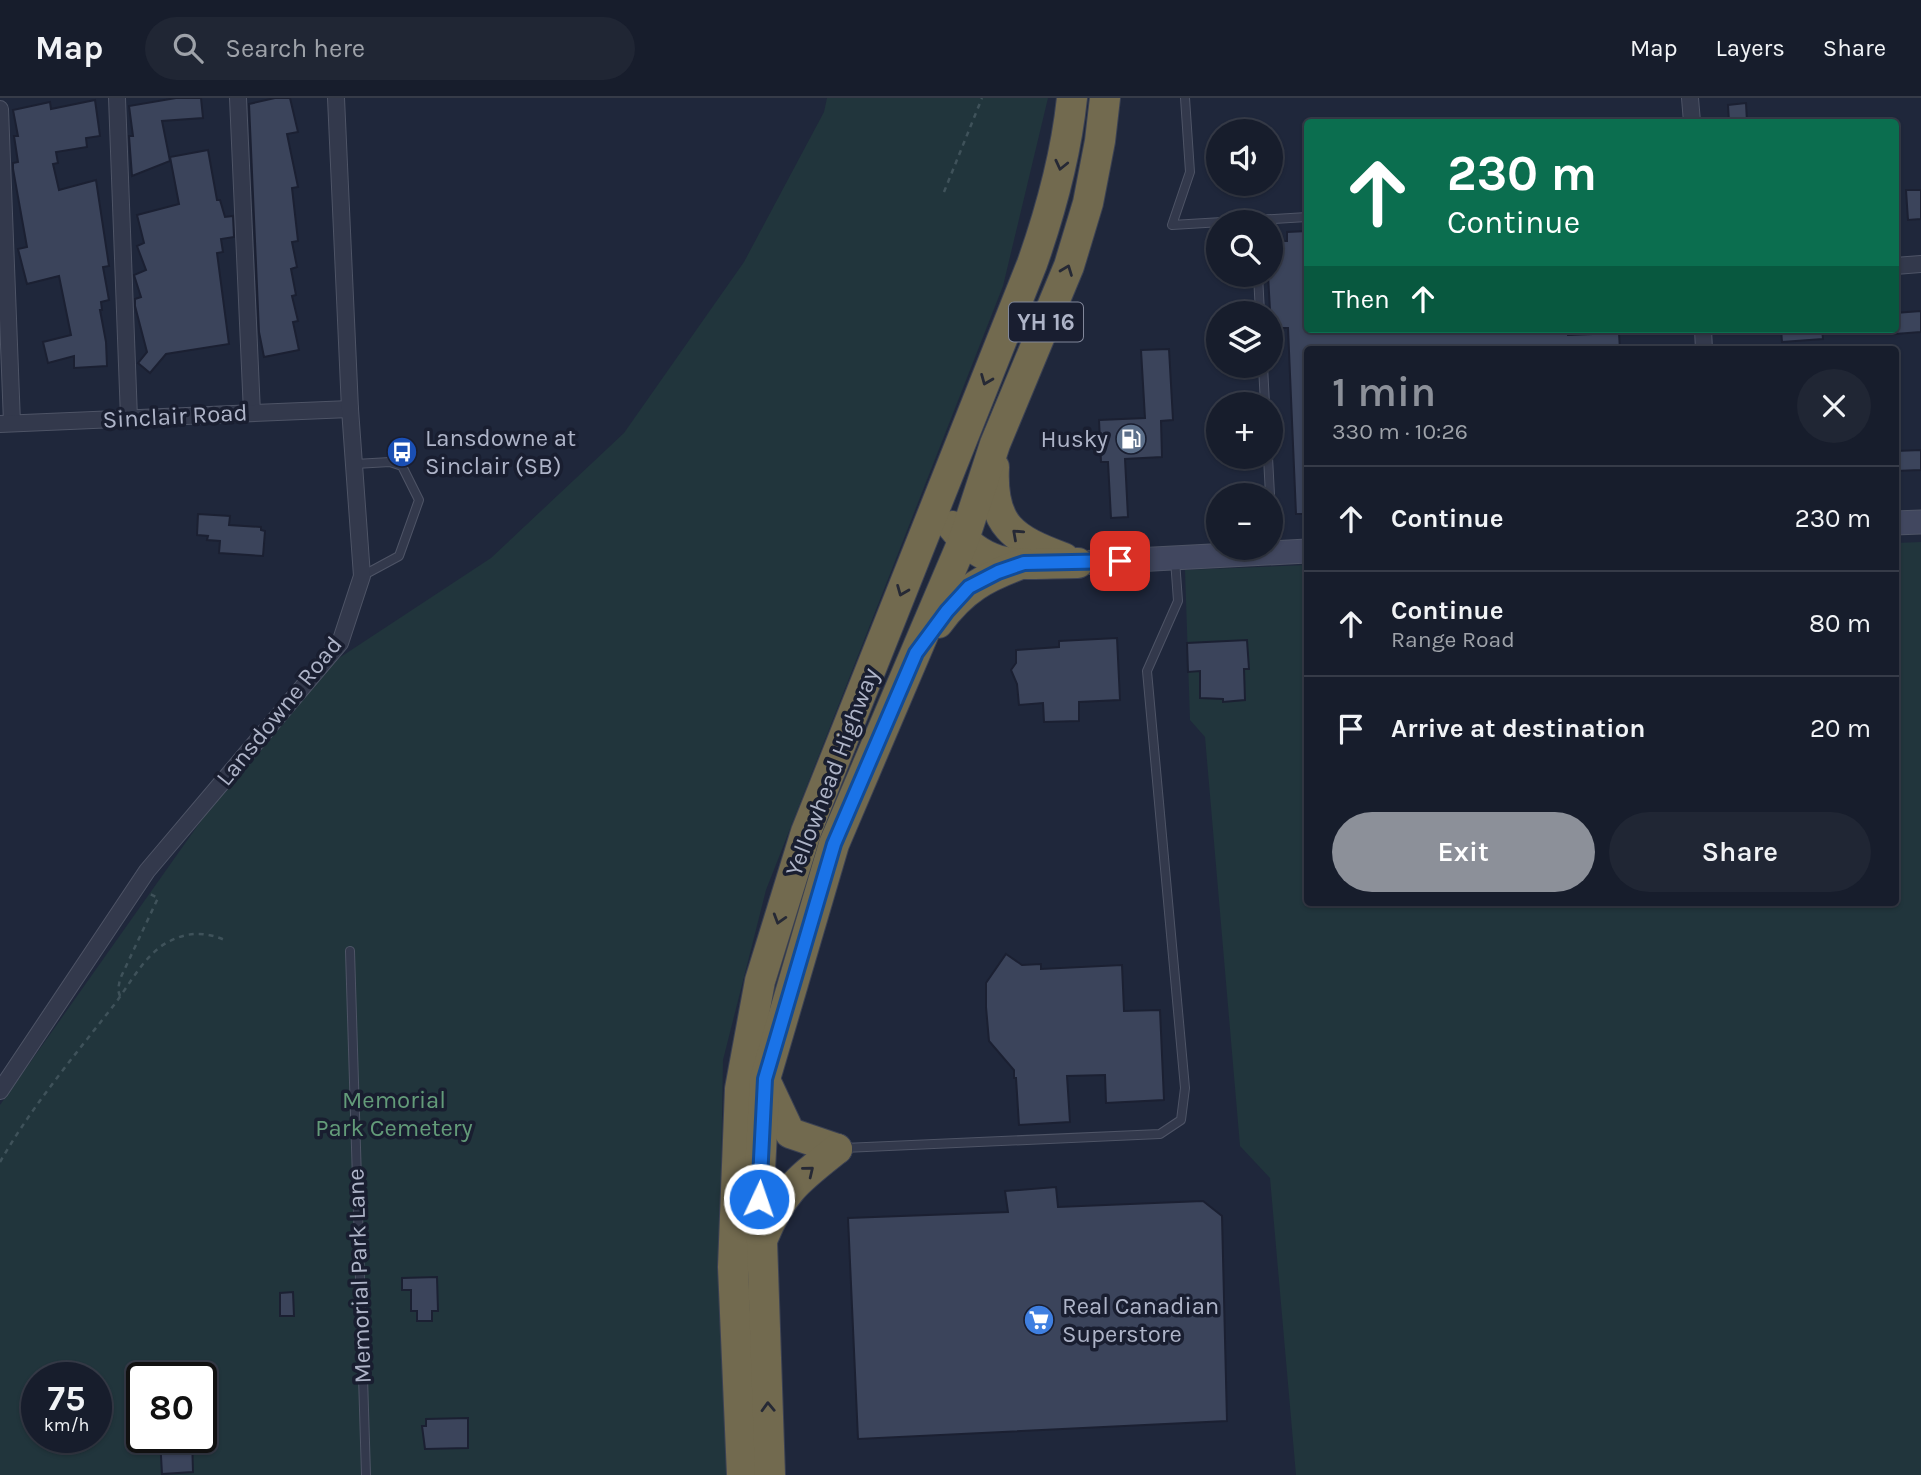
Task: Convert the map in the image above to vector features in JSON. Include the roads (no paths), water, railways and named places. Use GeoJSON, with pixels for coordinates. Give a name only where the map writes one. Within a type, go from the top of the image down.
{"type":"FeatureCollection","features":[{"type":"Feature","properties":{"kind":"highway","name":"Yellowhead Highway"},"geometry":{"type":"LineString","coordinates":[[742,1475],[733,1267],[740,1089],[760,981],[806,832],[1032,264],[1049,215],[1064,156],[1072,98]]}},
{"type":"Feature","properties":{"kind":"highway","name":"Yellowhead Highway"},"geometry":{"type":"LineString","coordinates":[[770,1475],[762,1241],[757,1223],[765,1079],[834,844],[964,539],[995,444],[1069,266],[1088,203],[1105,98]]}},
{"type":"Feature","properties":{"kind":"highway"},"geometry":{"type":"LineString","coordinates":[[995,444],[993,489],[1001,520],[1028,544],[1078,563]]}},
{"type":"Feature","properties":{"kind":"highway"},"geometry":{"type":"LineString","coordinates":[[945,482],[945,514],[980,555],[1006,563],[1078,563]]}},
{"type":"Feature","properties":{"kind":"highway"},"geometry":{"type":"LineString","coordinates":[[916,653],[947,611],[969,587],[998,572],[1024,563]]}},
{"type":"Feature","properties":{"kind":"highway"},"geometry":{"type":"LineString","coordinates":[[765,1079],[790,1133],[837,1149]]}},
{"type":"Feature","properties":{"kind":"highway"},"geometry":{"type":"LineString","coordinates":[[762,1241],[777,1204],[800,1178],[837,1149]]}},
{"type":"Feature","properties":{"kind":"street"},"geometry":{"type":"LineString","coordinates":[[117,98],[129,418]]}},
{"type":"Feature","properties":{"kind":"street"},"geometry":{"type":"LineString","coordinates":[[238,98],[251,413]]}},
{"type":"Feature","properties":{"kind":"street","name":"Lansdowne Road"},"geometry":{"type":"LineString","coordinates":[[0,1091],[136,887],[340,643],[362,576],[350,409],[336,98]]}},
{"type":"Feature","properties":{"kind":"street"},"geometry":{"type":"LineString","coordinates":[[1690,98],[1692,119]]}},
{"type":"Feature","properties":{"kind":"street"},"geometry":{"type":"LineString","coordinates":[[0,109],[6,424]]}},
{"type":"Feature","properties":{"kind":"street"},"geometry":{"type":"LineString","coordinates":[[1899,265],[1921,264]]}},
{"type":"Feature","properties":{"kind":"street","name":"Sinclair Road"},"geometry":{"type":"LineString","coordinates":[[6,424],[350,409]]}},
{"type":"Feature","properties":{"kind":"street"},"geometry":{"type":"LineString","coordinates":[[1899,523],[1921,522]]}},
{"type":"Feature","properties":{"kind":"street"},"geometry":{"type":"LineString","coordinates":[[1283,552],[1304,551]]}},
{"type":"Feature","properties":{"kind":"street"},"geometry":{"type":"LineString","coordinates":[[1078,563],[1206,556]]}},
{"type":"Feature","properties":{"kind":"lane"},"geometry":{"type":"LineString","coordinates":[[1185,98],[1190,172],[1172,225],[1206,223]]}},
{"type":"Feature","properties":{"kind":"lane"},"geometry":{"type":"LineString","coordinates":[[1283,219],[1304,217]]}},
{"type":"Feature","properties":{"kind":"lane"},"geometry":{"type":"LineString","coordinates":[[355,464],[390,462],[402,466],[419,500],[399,556],[362,576]]}},
{"type":"Feature","properties":{"kind":"lane"},"geometry":{"type":"LineString","coordinates":[[837,1149],[1160,1135],[1181,1120],[1185,1088],[1147,671],[1178,601],[1175,558]]}},
{"type":"Feature","properties":{"kind":"lane","name":"Memorial Park Lane"},"geometry":{"type":"LineString","coordinates":[[350,951],[366,1475]]}},
{"type":"Feature","properties":{"kind":"place","name":"Husky"},"geometry":{"type":"Point","coordinates":[1131,439]}},
{"type":"Feature","properties":{"kind":"place","name":"Lansdowne at Sinclair (SB)"},"geometry":{"type":"Point","coordinates":[402,452]}},
{"type":"Feature","properties":{"kind":"place","name":"Real Canadian Superstore"},"geometry":{"type":"Point","coordinates":[1039,1320]}},
{"type":"Feature","properties":{"kind":"park label","name":"Memorial Park Cemetery"},"geometry":{"type":"Point","coordinates":[394,1114]}}]}
